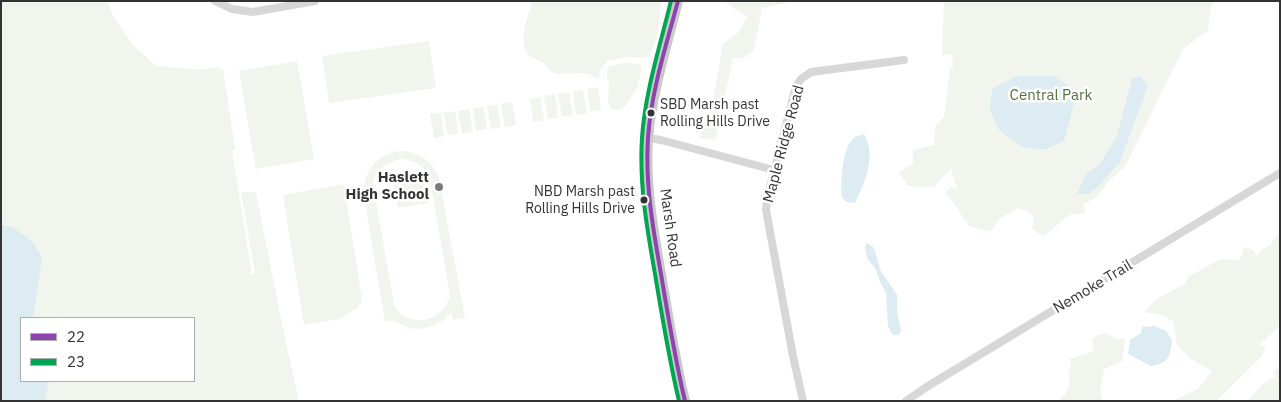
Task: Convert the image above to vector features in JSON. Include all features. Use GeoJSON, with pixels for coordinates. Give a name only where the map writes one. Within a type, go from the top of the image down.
{"type":"FeatureCollection","features":[{"type":"Feature","properties":{"kind":"main road","name":"Marsh Road"},"geometry":{"type":"LineString","coordinates":[[678,1],[651,117],[648,138],[648,177],[650,206],[685,401]]}},
{"type":"Feature","properties":{"kind":"street"},"geometry":{"type":"LineString","coordinates":[[215,1],[232,9],[253,12],[315,1]]}},
{"type":"Feature","properties":{"kind":"street","name":"Maple Ridge Road"},"geometry":{"type":"LineString","coordinates":[[803,401],[767,216],[767,199],[796,86],[804,76],[815,72],[904,60]]}},
{"type":"Feature","properties":{"kind":"street"},"geometry":{"type":"LineString","coordinates":[[648,138],[662,140],[774,170]]}},
{"type":"Feature","properties":{"kind":"street","name":"Nemoke Trail"},"geometry":{"type":"LineString","coordinates":[[906,401],[1280,173]]}},
{"type":"Feature","properties":{"kind":"green space"},"geometry":{"type":"Polygon","coordinates":[[[1,1],[107,1],[113,15],[133,45],[156,66],[191,69],[218,67],[223,69],[235,149],[232,151],[252,275],[255,273],[241,192],[256,192],[299,401],[1,401],[1,1]]]}},
{"type":"Feature","properties":{"kind":"green space"},"geometry":{"type":"Polygon","coordinates":[[[532,1],[661,1],[658,35],[650,56],[642,58],[627,57],[607,61],[600,71],[599,79],[582,73],[555,74],[545,64],[529,55],[525,49],[523,36],[532,1]]]}},
{"type":"Feature","properties":{"kind":"green space"},"geometry":{"type":"Polygon","coordinates":[[[723,1],[794,1],[762,8],[754,50],[744,58],[733,58],[715,140],[700,138],[705,113],[712,105],[723,44],[739,32],[747,17],[723,1]]]}},
{"type":"Feature","properties":{"kind":"green space","name":"Central Park"},"geometry":{"type":"Polygon","coordinates":[[[944,1],[1215,1],[1211,6],[1208,30],[1183,49],[1125,167],[1110,180],[1097,197],[1084,204],[1085,213],[1069,215],[1043,237],[1032,228],[1034,218],[1029,212],[1018,208],[999,219],[991,232],[969,226],[946,192],[951,187],[957,190],[951,168],[934,187],[908,186],[899,172],[913,164],[913,150],[934,145],[935,126],[944,117],[950,69],[953,67],[952,54],[942,55],[944,1]]]}},
{"type":"Feature","properties":{"kind":"green space"},"geometry":{"type":"Polygon","coordinates":[[[429,41],[436,88],[329,103],[322,56],[429,41]]]}},
{"type":"Feature","properties":{"kind":"green space"},"geometry":{"type":"Polygon","coordinates":[[[297,61],[314,159],[256,169],[239,71],[297,61]]]}},
{"type":"Feature","properties":{"kind":"green space"},"geometry":{"type":"Polygon","coordinates":[[[624,63],[639,64],[642,68],[637,88],[622,109],[611,109],[608,100],[608,67],[624,63]]]}},
{"type":"Feature","properties":{"kind":"green space"},"geometry":{"type":"Polygon","coordinates":[[[598,87],[601,110],[591,112],[587,89],[598,87]]]}},
{"type":"Feature","properties":{"kind":"green space"},"geometry":{"type":"Polygon","coordinates":[[[583,90],[587,113],[576,115],[573,91],[583,90]]]}},
{"type":"Feature","properties":{"kind":"green space"},"geometry":{"type":"Polygon","coordinates":[[[569,92],[573,115],[562,117],[558,94],[569,92]]]}},
{"type":"Feature","properties":{"kind":"green space"},"geometry":{"type":"Polygon","coordinates":[[[555,94],[558,118],[548,119],[544,96],[555,94]]]}},
{"type":"Feature","properties":{"kind":"green space"},"geometry":{"type":"Polygon","coordinates":[[[540,97],[544,120],[533,122],[530,99],[540,97]]]}},
{"type":"Feature","properties":{"kind":"green space"},"geometry":{"type":"Polygon","coordinates":[[[512,102],[516,125],[505,127],[501,104],[512,102]]]}},
{"type":"Feature","properties":{"kind":"green space"},"geometry":{"type":"Polygon","coordinates":[[[497,104],[501,127],[491,129],[487,106],[497,104]]]}},
{"type":"Feature","properties":{"kind":"green space"},"geometry":{"type":"Polygon","coordinates":[[[483,107],[487,129],[476,131],[473,108],[483,107]]]}},
{"type":"Feature","properties":{"kind":"green space"},"geometry":{"type":"Polygon","coordinates":[[[469,109],[473,132],[462,134],[458,111],[469,109]]]}},
{"type":"Feature","properties":{"kind":"green space"},"geometry":{"type":"Polygon","coordinates":[[[455,111],[458,134],[448,136],[444,113],[455,111]]]}},
{"type":"Feature","properties":{"kind":"green space"},"geometry":{"type":"Polygon","coordinates":[[[441,113],[444,136],[434,138],[430,114],[441,113]]]}},
{"type":"Feature","properties":{"kind":"green space"},"geometry":{"type":"Polygon","coordinates":[[[393,152],[414,153],[425,158],[439,178],[465,318],[453,320],[451,313],[437,324],[420,329],[395,322],[385,322],[364,187],[373,165],[385,155],[393,152]],[[402,159],[387,164],[379,170],[373,184],[394,305],[400,313],[408,318],[425,320],[440,312],[450,296],[429,174],[424,168],[410,160],[402,159]]]}},
{"type":"Feature","properties":{"kind":"green space"},"geometry":{"type":"Polygon","coordinates":[[[423,174],[428,203],[398,208],[393,179],[423,174]]]}},
{"type":"Feature","properties":{"kind":"green space"},"geometry":{"type":"Polygon","coordinates":[[[344,184],[362,300],[358,308],[339,319],[304,325],[283,195],[344,184]]]}},
{"type":"Feature","properties":{"kind":"green space"},"geometry":{"type":"Polygon","coordinates":[[[1279,233],[1280,326],[1260,344],[1266,349],[1261,357],[1216,401],[1173,401],[1198,389],[1212,371],[1189,358],[1176,343],[1174,322],[1163,315],[1145,312],[1155,300],[1185,284],[1188,277],[1217,261],[1224,259],[1238,260],[1244,247],[1253,250],[1257,256],[1261,250],[1270,245],[1279,233]]]}},
{"type":"Feature","properties":{"kind":"green space"},"geometry":{"type":"Polygon","coordinates":[[[1106,333],[1117,339],[1125,338],[1122,361],[1104,369],[1100,391],[1103,401],[1058,401],[1065,395],[1069,387],[1068,369],[1072,366],[1069,359],[1094,350],[1092,339],[1106,333]]]}},
{"type":"Feature","properties":{"kind":"green space"},"geometry":{"type":"Polygon","coordinates":[[[1280,365],[1280,401],[1247,401],[1264,383],[1276,376],[1273,374],[1274,371],[1280,365]]]}},
{"type":"Feature","properties":{"kind":"shaded area"},"geometry":{"type":"Polygon","coordinates":[[[1016,76],[1054,76],[1068,86],[1075,100],[1064,141],[1044,150],[1022,147],[998,129],[990,109],[992,89],[1016,76]]]}},
{"type":"Feature","properties":{"kind":"shaded area"},"geometry":{"type":"Polygon","coordinates":[[[1140,76],[1148,85],[1120,162],[1098,187],[1088,194],[1077,194],[1086,174],[1099,165],[1117,136],[1132,79],[1140,76]]]}},
{"type":"Feature","properties":{"kind":"shaded area"},"geometry":{"type":"Polygon","coordinates":[[[864,134],[868,142],[870,160],[866,178],[855,203],[847,202],[842,198],[841,192],[846,150],[853,139],[864,134]]]}},
{"type":"Feature","properties":{"kind":"shaded area"},"geometry":{"type":"Polygon","coordinates":[[[1,225],[13,227],[33,242],[42,258],[33,317],[20,317],[20,382],[49,382],[45,401],[1,401],[1,225]]]}},
{"type":"Feature","properties":{"kind":"shaded area"},"geometry":{"type":"Polygon","coordinates":[[[867,243],[874,248],[881,271],[897,295],[897,310],[901,331],[898,335],[893,335],[888,327],[886,293],[876,270],[867,258],[865,248],[867,243]]]}},
{"type":"Feature","properties":{"kind":"shaded area"},"geometry":{"type":"Polygon","coordinates":[[[1154,326],[1166,331],[1172,340],[1168,358],[1162,363],[1151,366],[1128,354],[1130,340],[1141,333],[1142,327],[1154,326]]]}},
{"type":"Feature","properties":{"kind":"transit line","name":"23"},"geometry":{"type":"LineString","coordinates":[[671,1],[646,104],[641,155],[644,206],[649,240],[679,401]]}},
{"type":"Feature","properties":{"kind":"transit line","name":"22"},"geometry":{"type":"LineString","coordinates":[[678,1],[652,104],[647,155],[650,206],[655,240],[685,401]]}},
{"type":"Feature","properties":{"kind":"place","name":"SBD Marsh past Rolling Hills Drive"},"geometry":{"type":"Point","coordinates":[651,113]}},
{"type":"Feature","properties":{"kind":"place","name":"Haslett High School"},"geometry":{"type":"Point","coordinates":[439,187]}},
{"type":"Feature","properties":{"kind":"place","name":"NBD Marsh past Rolling Hills Drive"},"geometry":{"type":"Point","coordinates":[644,200]}}]}
